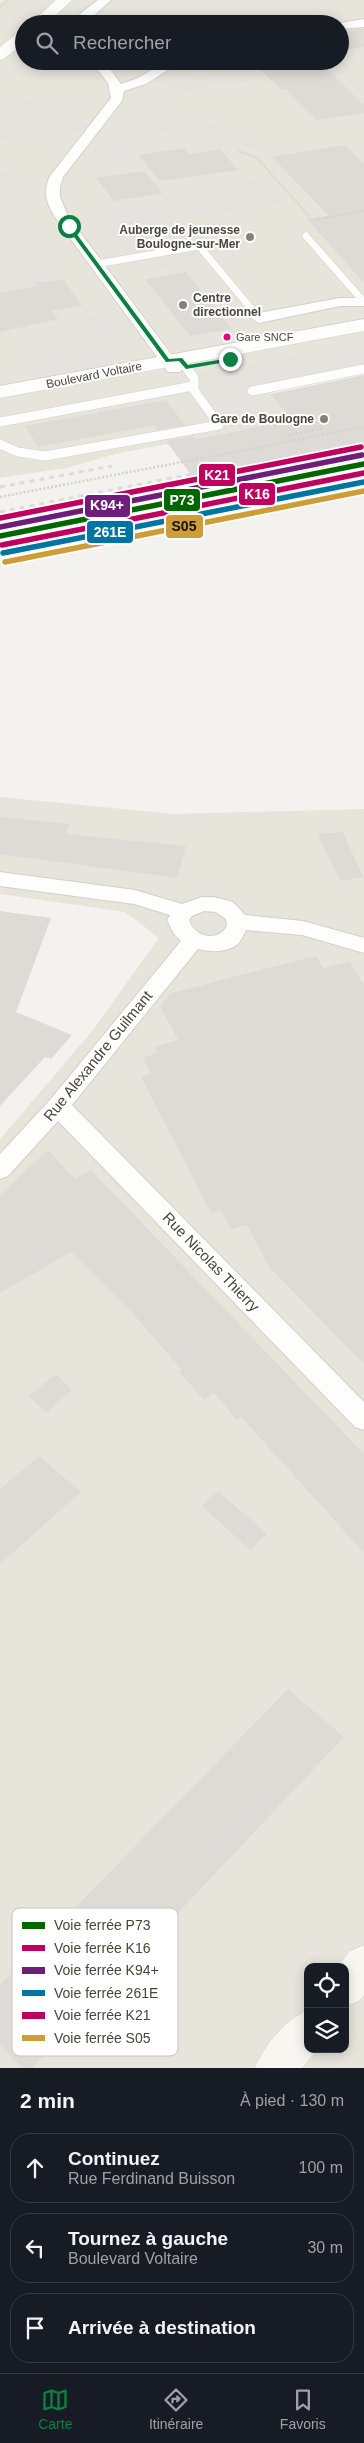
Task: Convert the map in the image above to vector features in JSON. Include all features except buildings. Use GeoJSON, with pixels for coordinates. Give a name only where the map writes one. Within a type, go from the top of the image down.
{"type":"FeatureCollection","features":[{"type":"Feature","properties":{"kind":"main road"},"geometry":{"type":"LineString","coordinates":[[349,1982],[364,1965]]}},
{"type":"Feature","properties":{"kind":"main road"},"geometry":{"type":"LineString","coordinates":[[275,2068],[304,2035]]}},
{"type":"Feature","properties":{"kind":"street"},"geometry":{"type":"LineString","coordinates":[[48,15],[65,0]]}},
{"type":"Feature","properties":{"kind":"street"},"geometry":{"type":"LineString","coordinates":[[86,15],[105,0]]}},
{"type":"Feature","properties":{"kind":"street"},"geometry":{"type":"LineString","coordinates":[[349,24],[364,22]]}},
{"type":"Feature","properties":{"kind":"street"},"geometry":{"type":"LineString","coordinates":[[0,55],[15,42]]}},
{"type":"Feature","properties":{"kind":"street"},"geometry":{"type":"LineString","coordinates":[[104,70],[118,89],[118,95],[113,106],[57,176],[51,190],[54,203],[62,217],[97,264],[177,364]]}},
{"type":"Feature","properties":{"kind":"street"},"geometry":{"type":"LineString","coordinates":[[118,89],[137,83],[160,70]]}},
{"type":"Feature","properties":{"kind":"street"},"geometry":{"type":"LineString","coordinates":[[259,318],[340,302],[364,302]]}},
{"type":"Feature","properties":{"kind":"street","name":"Boulevard Voltaire"},"geometry":{"type":"LineString","coordinates":[[0,401],[364,325]]}},
{"type":"Feature","properties":{"kind":"street","name":"Boulevard Voltaire"},"geometry":{"type":"LineString","coordinates":[[0,392],[364,335]]}},
{"type":"Feature","properties":{"kind":"street"},"geometry":{"type":"LineString","coordinates":[[0,879],[136,898],[184,912]]}},
{"type":"Feature","properties":{"kind":"street"},"geometry":{"type":"LineString","coordinates":[[202,904],[219,905],[232,912],[238,922],[235,932],[224,940],[208,943],[193,940],[180,929],[180,918],[184,912],[202,904]]}},
{"type":"Feature","properties":{"kind":"street"},"geometry":{"type":"LineString","coordinates":[[238,922],[303,928],[364,946]]}},
{"type":"Feature","properties":{"kind":"street","name":"Rue Alexandre Guilmant"},"geometry":{"type":"LineString","coordinates":[[0,1170],[58,1106],[193,940]]}},
{"type":"Feature","properties":{"kind":"street","name":"Rue Nicolas Thierry"},"geometry":{"type":"LineString","coordinates":[[58,1106],[364,1419]]}},
{"type":"Feature","properties":{"kind":"lane"},"geometry":{"type":"LineString","coordinates":[[306,236],[364,302]]}},
{"type":"Feature","properties":{"kind":"lane"},"geometry":{"type":"LineString","coordinates":[[97,264],[199,246],[259,318]]}},
{"type":"Feature","properties":{"kind":"lane"},"geometry":{"type":"LineString","coordinates":[[0,444],[18,452],[45,456],[219,424],[192,386],[194,378],[177,364]]}},
{"type":"Feature","properties":{"kind":"lane"},"geometry":{"type":"LineString","coordinates":[[252,391],[364,369]]}},
{"type":"Feature","properties":{"kind":"lane"},"geometry":{"type":"LineString","coordinates":[[0,422],[192,386]]}},
{"type":"Feature","properties":{"kind":"path"},"geometry":{"type":"LineString","coordinates":[[0,7],[9,0]]}},
{"type":"Feature","properties":{"kind":"path"},"geometry":{"type":"LineString","coordinates":[[238,151],[256,157],[313,220],[364,211]]}},
{"type":"Feature","properties":{"kind":"path"},"geometry":{"type":"LineString","coordinates":[[0,497],[364,427]]}},
{"type":"Feature","properties":{"kind":"path"},"geometry":{"type":"LineString","coordinates":[[291,441],[287,436],[323,428]]}},
{"type":"Feature","properties":{"kind":"path"},"geometry":{"type":"LineString","coordinates":[[0,521],[364,450]]}},
{"type":"Feature","properties":{"kind":"path"},"geometry":{"type":"LineString","coordinates":[[310,461],[308,458],[338,452]]}},
{"type":"Feature","properties":{"kind":"path"},"geometry":{"type":"LineString","coordinates":[[0,544],[364,468]]}},
{"type":"Feature","properties":{"kind":"path"},"geometry":{"type":"LineString","coordinates":[[318,479],[355,474]]}},
{"type":"Feature","properties":{"kind":"shaded area"},"geometry":{"type":"Polygon","coordinates":[[[3,0],[364,0],[364,372],[268,391],[292,420],[115,454],[67,468],[0,478],[0,2],[3,0]]]}},
{"type":"Feature","properties":{"kind":"shaded area"},"geometry":{"type":"Polygon","coordinates":[[[254,70],[262,79],[171,92],[161,82],[232,71],[254,70]]]}},
{"type":"Feature","properties":{"kind":"shaded area"},"geometry":{"type":"Polygon","coordinates":[[[62,97],[88,128],[49,134],[46,131],[0,138],[0,107],[62,97]]]}},
{"type":"Feature","properties":{"kind":"shaded area"},"geometry":{"type":"Polygon","coordinates":[[[148,103],[258,143],[248,148],[228,141],[213,148],[153,126],[123,163],[110,162],[103,170],[79,166],[124,115],[148,103]]]}},
{"type":"Feature","properties":{"kind":"shaded area"},"geometry":{"type":"Polygon","coordinates":[[[11,173],[24,190],[13,192],[17,197],[0,200],[0,175],[11,173]]]}},
{"type":"Feature","properties":{"kind":"shaded area"},"geometry":{"type":"Polygon","coordinates":[[[264,180],[284,200],[173,220],[206,258],[137,271],[87,211],[264,180]]]}},
{"type":"Feature","properties":{"kind":"shaded area"},"geometry":{"type":"Polygon","coordinates":[[[23,222],[38,241],[45,240],[62,262],[51,264],[61,277],[7,287],[8,290],[0,292],[0,226],[23,222]]]}},
{"type":"Feature","properties":{"kind":"shaded area"},"geometry":{"type":"Polygon","coordinates":[[[106,316],[123,338],[117,354],[122,361],[31,377],[20,360],[24,359],[13,342],[26,340],[19,332],[106,316]]]}},
{"type":"Feature","properties":{"kind":"shaded area"},"geometry":{"type":"Polygon","coordinates":[[[364,345],[364,372],[257,393],[267,407],[263,423],[215,433],[175,380],[364,345]]]}},
{"type":"Feature","properties":{"kind":"shaded area"},"geometry":{"type":"Polygon","coordinates":[[[0,797],[174,814],[364,809],[364,2068],[0,2068],[0,1139],[93,1030],[159,938],[125,912],[0,894],[0,797]]]}},
{"type":"Feature","properties":{"kind":"railway"},"geometry":{"type":"LineString","coordinates":[[0,512],[364,440]]}},
{"type":"Feature","properties":{"kind":"railway"},"geometry":{"type":"LineString","coordinates":[[0,487],[112,466]]}},
{"type":"Feature","properties":{"kind":"railway"},"geometry":{"type":"LineString","coordinates":[[0,554],[364,481]]}},
{"type":"Feature","properties":{"kind":"rail line","name":"K21"},"geometry":{"type":"LineString","coordinates":[[0,518],[361,447]]}},
{"type":"Feature","properties":{"kind":"rail line","name":"K94+"},"geometry":{"type":"LineString","coordinates":[[0,527],[362,455]]}},
{"type":"Feature","properties":{"kind":"rail line","name":"P73"},"geometry":{"type":"LineString","coordinates":[[0,536],[364,464]]}},
{"type":"Feature","properties":{"kind":"rail line","name":"K16"},"geometry":{"type":"LineString","coordinates":[[2,545],[364,473]]}},
{"type":"Feature","properties":{"kind":"rail line","name":"261E"},"geometry":{"type":"LineString","coordinates":[[3,553],[364,482]]}},
{"type":"Feature","properties":{"kind":"rail line","name":"S05"},"geometry":{"type":"LineString","coordinates":[[5,562],[364,491]]}},
{"type":"Feature","properties":{"kind":"place","name":"Auberge de jeunesse Boulogne-sur-Mer"},"geometry":{"type":"Point","coordinates":[250,237]}},
{"type":"Feature","properties":{"kind":"place","name":"Centre directionnel"},"geometry":{"type":"Point","coordinates":[183,305]}},
{"type":"Feature","properties":{"kind":"place","name":"Gare SNCF"},"geometry":{"type":"Point","coordinates":[227,337]}},
{"type":"Feature","properties":{"kind":"place","name":"Gare de Boulogne"},"geometry":{"type":"Point","coordinates":[324,419]}},
{"type":"Feature","properties":{"kind":"route"},"geometry":{"type":"LineString","coordinates":[[69,226],[168,361],[180,359],[186,367],[230,359]]}}]}
